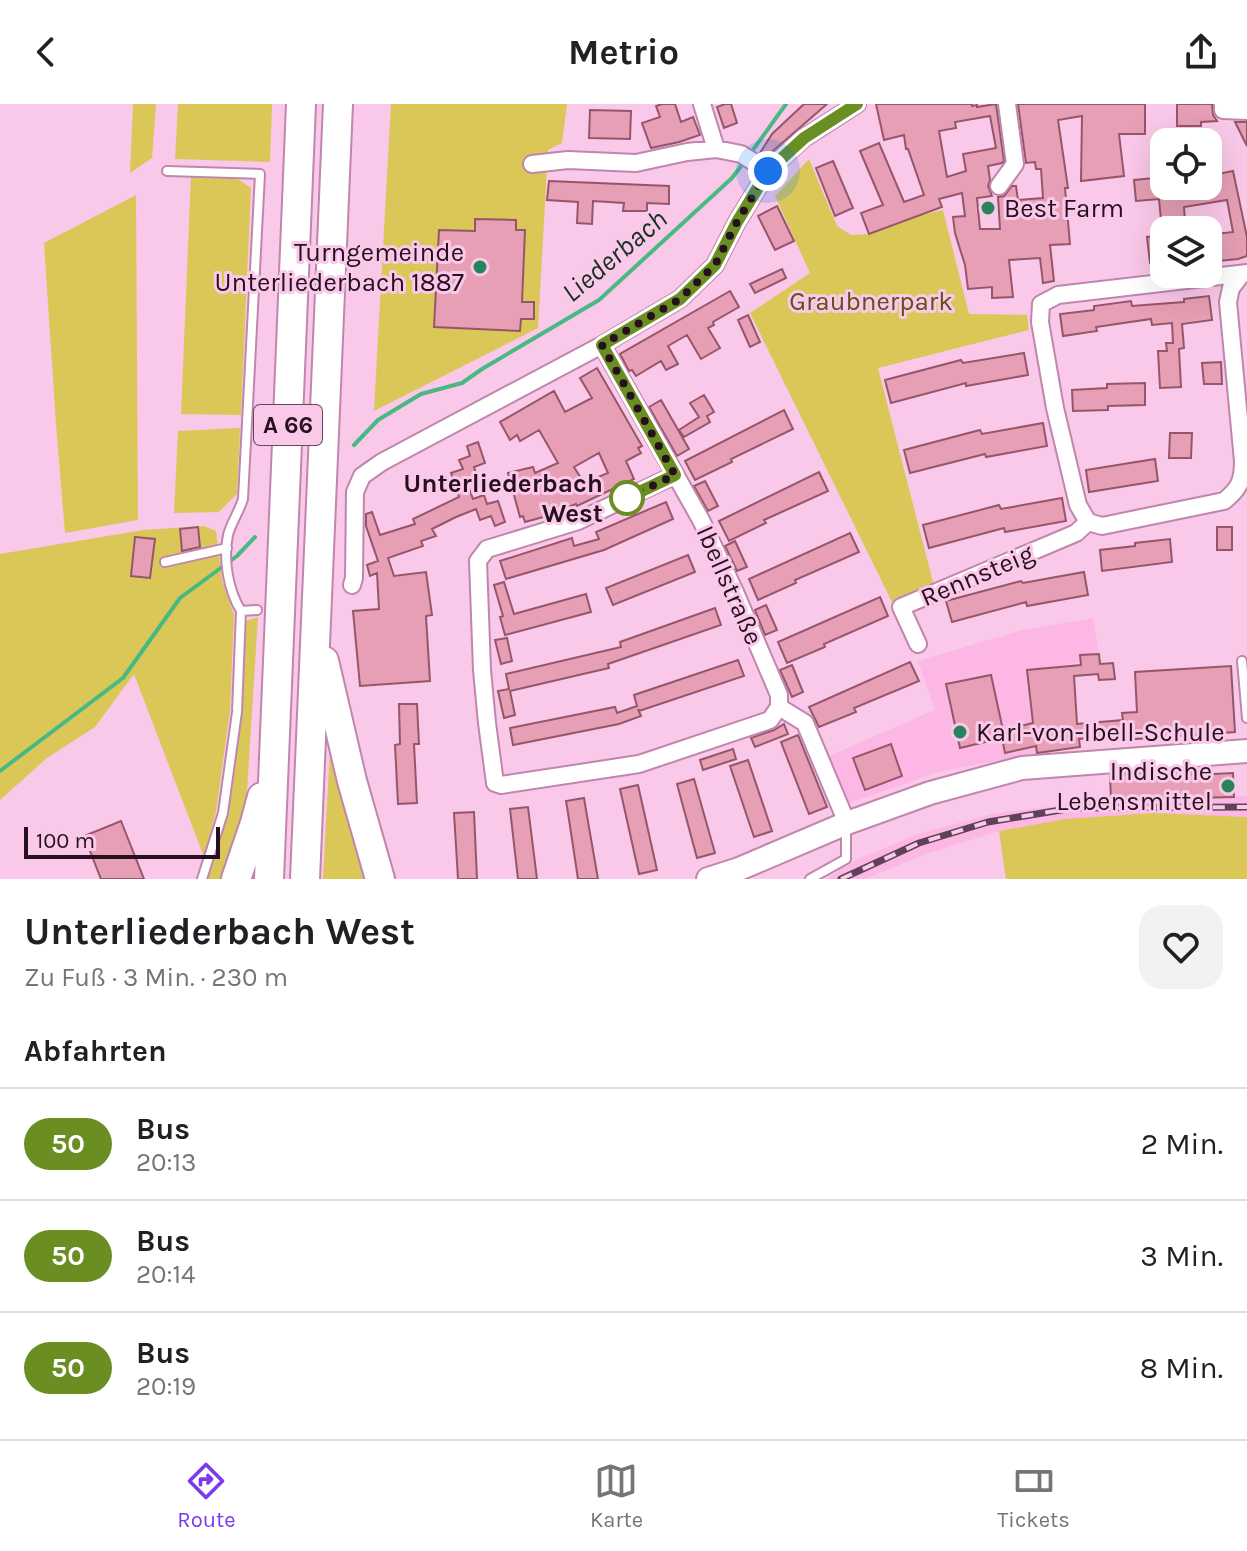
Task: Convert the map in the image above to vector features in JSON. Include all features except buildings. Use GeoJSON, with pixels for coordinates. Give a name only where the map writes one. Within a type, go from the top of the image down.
{"type":"FeatureCollection","features":[{"type":"Feature","properties":{"kind":"highway","name":"A 66"},"geometry":{"type":"LineString","coordinates":[[269,879],[301,104]]}},
{"type":"Feature","properties":{"kind":"highway","name":"A 66"},"geometry":{"type":"LineString","coordinates":[[305,879],[338,104]]}},
{"type":"Feature","properties":{"kind":"highway"},"geometry":{"type":"LineString","coordinates":[[316,629],[352,781],[380,879]]}},
{"type":"Feature","properties":{"kind":"highway"},"geometry":{"type":"LineString","coordinates":[[236,879],[255,823],[275,746]]}},
{"type":"Feature","properties":{"kind":"main road"},"geometry":{"type":"LineString","coordinates":[[708,879],[741,874],[847,823],[930,793],[1022,768],[1247,751]]}},
{"type":"Feature","properties":{"kind":"street"},"geometry":{"type":"LineString","coordinates":[[702,104],[716,149]]}},
{"type":"Feature","properties":{"kind":"street"},"geometry":{"type":"LineString","coordinates":[[532,164],[568,160],[636,163],[716,149],[754,163],[804,138],[857,104]]}},
{"type":"Feature","properties":{"kind":"street"},"geometry":{"type":"LineString","coordinates":[[999,186],[1015,164],[1007,104]]}},
{"type":"Feature","properties":{"kind":"street"},"geometry":{"type":"LineString","coordinates":[[1223,104],[1223,110],[1247,111]]}},
{"type":"Feature","properties":{"kind":"street"},"geometry":{"type":"LineString","coordinates":[[347,588],[354,578],[355,492],[362,476],[382,462],[602,345],[680,299],[715,265],[737,222],[754,163]]}},
{"type":"Feature","properties":{"kind":"street"},"geometry":{"type":"LineString","coordinates":[[1245,274],[1231,288],[1228,302],[1243,461],[1243,476],[1235,492],[1224,501],[1102,526],[1088,522],[1078,505],[1055,408],[1040,322],[1041,304],[1058,295],[1245,274]]}},
{"type":"Feature","properties":{"kind":"street","name":"Ibellstraße"},"geometry":{"type":"LineString","coordinates":[[602,345],[701,520],[779,695],[779,707]]}},
{"type":"Feature","properties":{"kind":"street"},"geometry":{"type":"LineString","coordinates":[[675,475],[578,521],[487,549],[478,561],[482,670],[495,783],[501,785],[639,764],[770,720],[779,707],[805,723],[847,823]]}},
{"type":"Feature","properties":{"kind":"street","name":"Rennsteig"},"geometry":{"type":"LineString","coordinates":[[918,644],[901,607],[1076,533],[1088,522]]}},
{"type":"Feature","properties":{"kind":"lane"},"geometry":{"type":"LineString","coordinates":[[167,171],[260,174],[243,499],[231,526],[227,550],[230,588],[241,611],[237,712],[223,813],[202,879]]}},
{"type":"Feature","properties":{"kind":"lane"},"geometry":{"type":"LineString","coordinates":[[165,562],[227,550]]}},
{"type":"Feature","properties":{"kind":"lane"},"geometry":{"type":"LineString","coordinates":[[241,611],[257,610]]}},
{"type":"Feature","properties":{"kind":"lane"},"geometry":{"type":"LineString","coordinates":[[1242,661],[1247,718]]}},
{"type":"Feature","properties":{"kind":"lane"},"geometry":{"type":"LineString","coordinates":[[810,879],[846,859],[847,823]]}},
{"type":"Feature","properties":{"kind":"shaded area","name":"Karl-von-Ibell-Schule"},"geometry":{"type":"Polygon","coordinates":[[[1093,618],[1100,660],[1027,670],[1037,753],[938,772],[847,804],[829,756],[935,710],[918,661],[1022,630],[1093,618]]]}},
{"type":"Feature","properties":{"kind":"shaded area"},"geometry":{"type":"Polygon","coordinates":[[[1247,796],[1247,817],[1153,813],[1065,819],[999,831],[923,855],[865,879],[826,879],[858,859],[921,833],[996,813],[1111,800],[1247,796]]]}},
{"type":"Feature","properties":{"kind":"green space"},"geometry":{"type":"Polygon","coordinates":[[[133,104],[156,104],[152,158],[130,173],[133,104]]]}},
{"type":"Feature","properties":{"kind":"green space"},"geometry":{"type":"Polygon","coordinates":[[[178,104],[272,104],[270,162],[175,159],[178,104]]]}},
{"type":"Feature","properties":{"kind":"green space"},"geometry":{"type":"Polygon","coordinates":[[[391,104],[567,104],[562,143],[548,150],[538,328],[374,411],[391,104]]]}},
{"type":"Feature","properties":{"kind":"green space","name":"Graubnerpark"},"geometry":{"type":"Polygon","coordinates":[[[809,159],[837,226],[851,235],[869,234],[910,218],[943,210],[969,314],[1027,315],[1029,330],[878,368],[934,586],[894,606],[750,313],[810,273],[775,196],[809,159]]]}},
{"type":"Feature","properties":{"kind":"green space"},"geometry":{"type":"Polygon","coordinates":[[[191,176],[235,177],[251,188],[241,415],[181,414],[191,176]]]}},
{"type":"Feature","properties":{"kind":"green space"},"geometry":{"type":"Polygon","coordinates":[[[136,195],[138,520],[65,533],[44,243],[136,195]]]}},
{"type":"Feature","properties":{"kind":"green space"},"geometry":{"type":"Polygon","coordinates":[[[240,428],[237,494],[219,512],[174,513],[178,431],[240,428]]]}},
{"type":"Feature","properties":{"kind":"green space"},"geometry":{"type":"Polygon","coordinates":[[[204,526],[216,531],[222,581],[234,615],[230,710],[216,812],[204,857],[134,674],[95,727],[47,758],[0,800],[0,554],[143,530],[204,526]]]}},
{"type":"Feature","properties":{"kind":"green space"},"geometry":{"type":"Polygon","coordinates":[[[258,617],[246,807],[224,879],[202,879],[223,813],[242,622],[258,617]]]}},
{"type":"Feature","properties":{"kind":"green space"},"geometry":{"type":"Polygon","coordinates":[[[331,731],[365,868],[364,879],[323,879],[331,731]]]}},
{"type":"Feature","properties":{"kind":"green space"},"geometry":{"type":"Polygon","coordinates":[[[1153,813],[1247,817],[1247,879],[1006,879],[999,831],[1065,819],[1153,813]]]}},
{"type":"Feature","properties":{"kind":"waterway","name":"Liederbach"},"geometry":{"type":"LineString","coordinates":[[750,154],[786,104]]}},
{"type":"Feature","properties":{"kind":"waterway","name":"Liederbach"},"geometry":{"type":"LineString","coordinates":[[354,445],[378,420],[421,394],[462,383],[599,300],[732,178],[745,161]]}},
{"type":"Feature","properties":{"kind":"waterway","name":"Liederbach"},"geometry":{"type":"LineString","coordinates":[[0,771],[123,678],[180,598],[237,556],[255,537]]}},
{"type":"Feature","properties":{"kind":"railway"},"geometry":{"type":"LineString","coordinates":[[841,879],[919,843],[988,822],[1073,808],[1247,807]]}},
{"type":"Feature","properties":{"kind":"bus line","name":"50"},"geometry":{"type":"LineString","coordinates":[[627,498],[675,475],[602,345],[680,299],[715,265],[768,171],[804,138],[857,104]]}},
{"type":"Feature","properties":{"kind":"place","name":"Best Farm"},"geometry":{"type":"Point","coordinates":[988,208]}},
{"type":"Feature","properties":{"kind":"place","name":"Turngemeinde Unterliederbach 1887"},"geometry":{"type":"Point","coordinates":[480,267]}},
{"type":"Feature","properties":{"kind":"place","name":"Unterliederbach West"},"geometry":{"type":"Point","coordinates":[627,498]}},
{"type":"Feature","properties":{"kind":"place","name":"Karl-von-Ibell-Schule"},"geometry":{"type":"Point","coordinates":[960,732]}},
{"type":"Feature","properties":{"kind":"place","name":"Indische Lebensmittel"},"geometry":{"type":"Point","coordinates":[1228,786]}},
{"type":"Feature","properties":{"kind":"route"},"geometry":{"type":"LineString","coordinates":[[627,498],[675,475],[602,345],[680,299],[715,265],[768,171]]}}]}
